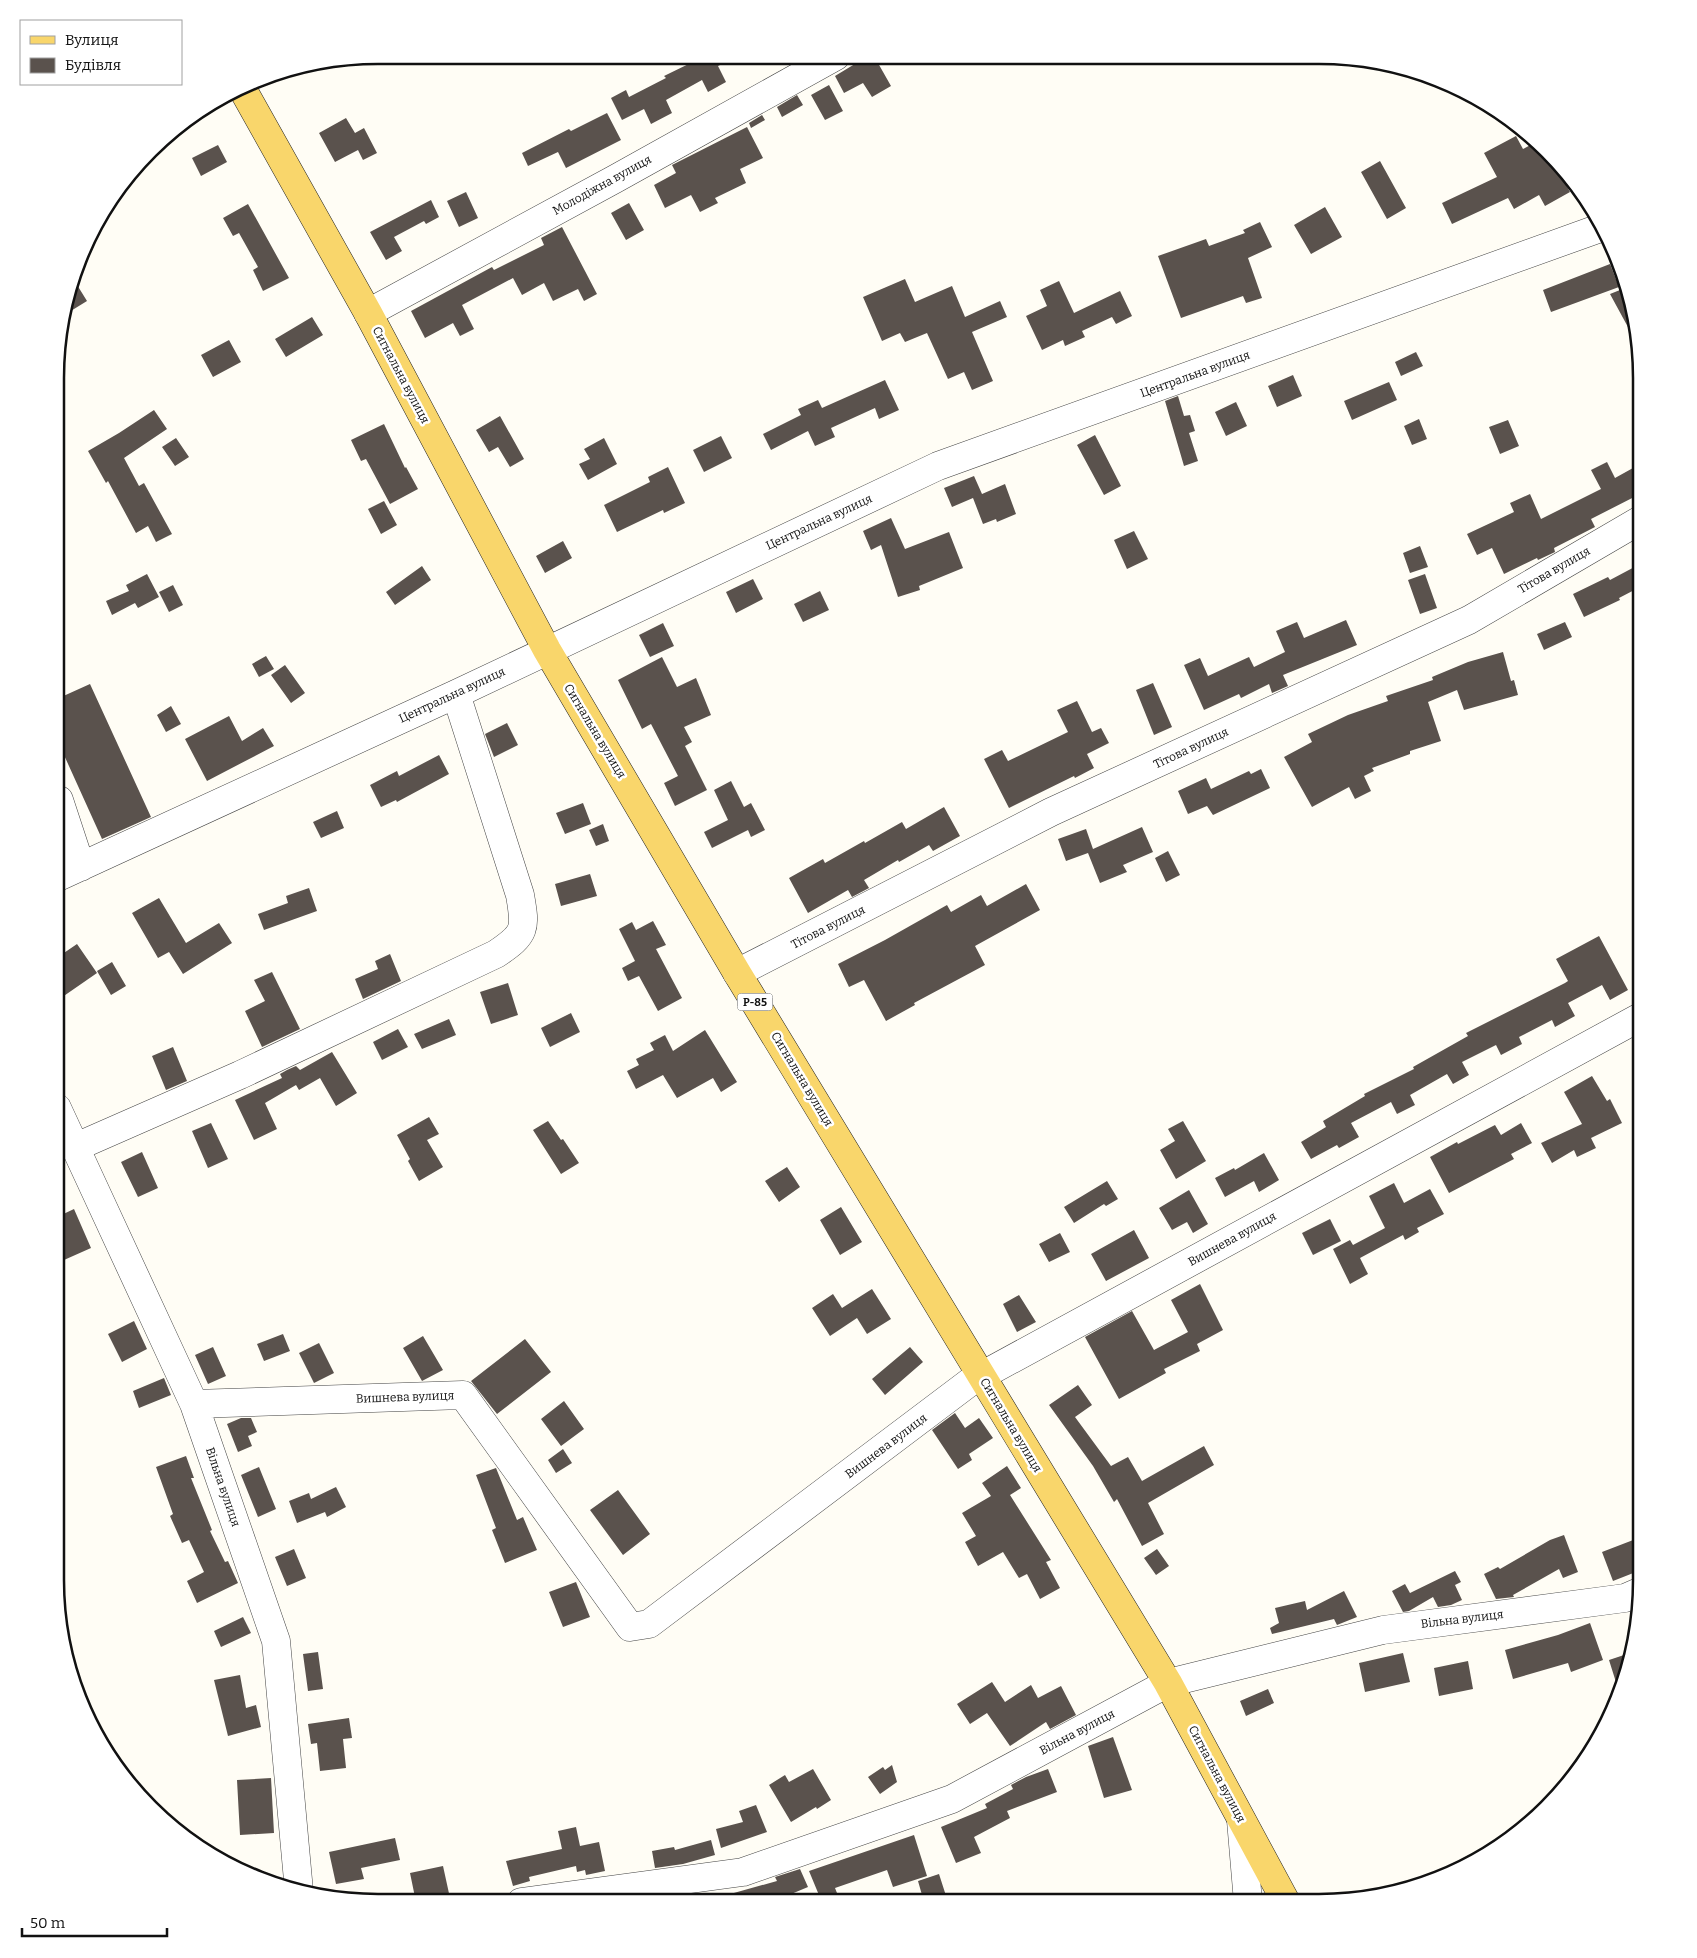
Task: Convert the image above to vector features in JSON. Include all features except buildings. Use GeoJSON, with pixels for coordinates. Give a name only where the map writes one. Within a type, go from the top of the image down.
{"type":"FeatureCollection","features":[{"type":"Feature","properties":{"kind":"main road","name":"Сигнальна вулиця"},"geometry":{"type":"LineString","coordinates":[[245,93],[368,312],[547,650],[738,973],[1168,1683],[1282,1894]]}},
{"type":"Feature","properties":{"kind":"street","name":"Молодіжна вулиця"},"geometry":{"type":"LineString","coordinates":[[368,312],[615,179],[822,64]]}},
{"type":"Feature","properties":{"kind":"street","name":"Центральна вулиця"},"geometry":{"type":"LineString","coordinates":[[70,872],[456,694],[938,466],[1595,229]]}},
{"type":"Feature","properties":{"kind":"street","name":"Тітова вулиця"},"geometry":{"type":"LineString","coordinates":[[738,973],[1051,812],[1469,620],[1633,524]]}},
{"type":"Feature","properties":{"kind":"street"},"geometry":{"type":"LineString","coordinates":[[76,1147],[249,1070],[496,954],[515,941],[525,922],[520,895],[456,694]]}},
{"type":"Feature","properties":{"kind":"street"},"geometry":{"type":"LineString","coordinates":[[64,833],[70,872]]}},
{"type":"Feature","properties":{"kind":"street","name":"Вишнева вулиця"},"geometry":{"type":"LineString","coordinates":[[194,1404],[463,1395],[630,1628],[649,1624],[970,1382],[1633,1021]]}},
{"type":"Feature","properties":{"kind":"street","name":"Вільна вулиця"},"geometry":{"type":"LineString","coordinates":[[64,1122],[194,1404],[276,1641],[298,1884]]}},
{"type":"Feature","properties":{"kind":"street","name":"Вільна вулиця"},"geometry":{"type":"LineString","coordinates":[[580,1894],[742,1872],[952,1799],[1168,1683],[1383,1630],[1625,1598],[1633,1594]]}},
{"type":"Feature","properties":{"kind":"street"},"geometry":{"type":"LineString","coordinates":[[1242,1820],[1247,1894]]}}]}
